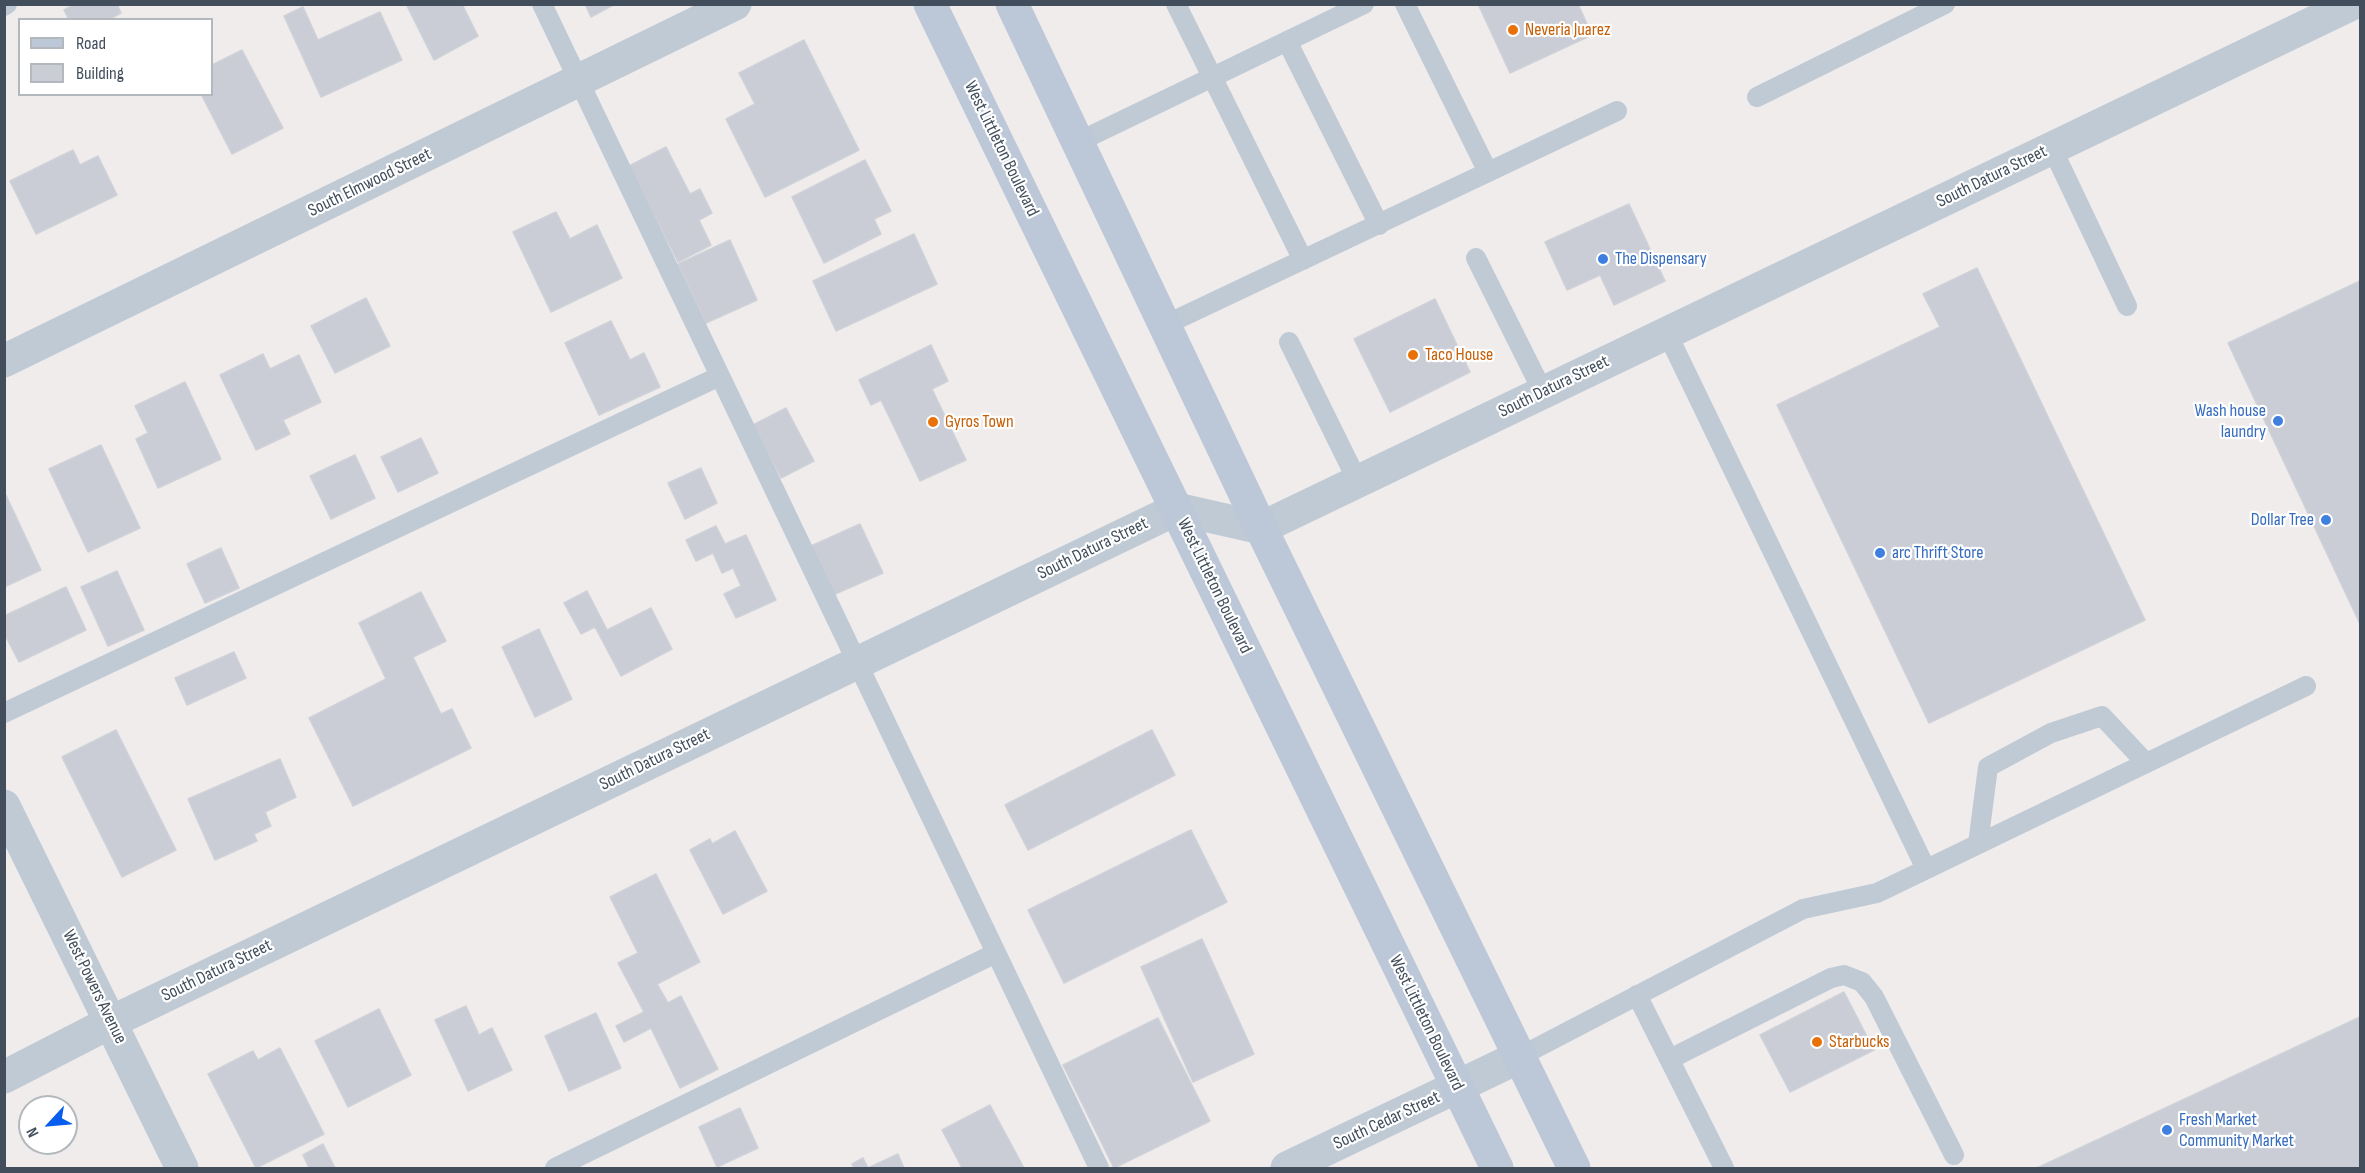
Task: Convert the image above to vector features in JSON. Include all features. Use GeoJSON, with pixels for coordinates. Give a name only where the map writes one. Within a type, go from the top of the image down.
{"type":"FeatureCollection","features":[{"type":"Feature","properties":{"kind":"main road","name":"West Littleton Boulevard"},"geometry":{"type":"LineString","coordinates":[[930,4],[1497,1168]]}},
{"type":"Feature","properties":{"kind":"main road"},"geometry":{"type":"LineString","coordinates":[[1012,4],[1261,528],[1574,1168]]}},
{"type":"Feature","properties":{"kind":"street","name":"South Elmwood Street"},"geometry":{"type":"LineString","coordinates":[[4,362],[735,4]]}},
{"type":"Feature","properties":{"kind":"street","name":"South Datura Street"},"geometry":{"type":"LineString","coordinates":[[1261,528],[2352,4]]}},
{"type":"Feature","properties":{"kind":"street"},"geometry":{"type":"LineString","coordinates":[[1177,509],[1261,528]]}},
{"type":"Feature","properties":{"kind":"street","name":"South Datura Street"},"geometry":{"type":"LineString","coordinates":[[4,1077],[111,1022],[1177,509]]}},
{"type":"Feature","properties":{"kind":"street","name":"West Powers Avenue"},"geometry":{"type":"LineString","coordinates":[[4,806],[182,1168]]}},
{"type":"Feature","properties":{"kind":"street","name":"South Cedar Street"},"geometry":{"type":"LineString","coordinates":[[1287,1168],[1519,1057]]}},
{"type":"Feature","properties":{"kind":"lane"},"geometry":{"type":"LineString","coordinates":[[542,4],[1099,1168]]}},
{"type":"Feature","properties":{"kind":"lane"},"geometry":{"type":"LineString","coordinates":[[1176,4],[1303,260]]}},
{"type":"Feature","properties":{"kind":"lane"},"geometry":{"type":"LineString","coordinates":[[1078,142],[1364,4]]}},
{"type":"Feature","properties":{"kind":"lane"},"geometry":{"type":"LineString","coordinates":[[1405,4],[1488,172]]}},
{"type":"Feature","properties":{"kind":"lane"},"geometry":{"type":"LineString","coordinates":[[1757,97],[1945,4]]}},
{"type":"Feature","properties":{"kind":"lane"},"geometry":{"type":"LineString","coordinates":[[1287,41],[1379,225]]}},
{"type":"Feature","properties":{"kind":"lane"},"geometry":{"type":"LineString","coordinates":[[1165,325],[1617,111]]}},
{"type":"Feature","properties":{"kind":"lane"},"geometry":{"type":"LineString","coordinates":[[2052,148],[2127,306]]}},
{"type":"Feature","properties":{"kind":"lane"},"geometry":{"type":"LineString","coordinates":[[1476,258],[1543,392]]}},
{"type":"Feature","properties":{"kind":"lane"},"geometry":{"type":"LineString","coordinates":[[1667,333],[1926,869]]}},
{"type":"Feature","properties":{"kind":"lane"},"geometry":{"type":"LineString","coordinates":[[1289,342],[1358,482]]}},
{"type":"Feature","properties":{"kind":"lane"},"geometry":{"type":"LineString","coordinates":[[4,713],[720,376]]}},
{"type":"Feature","properties":{"kind":"lane"},"geometry":{"type":"LineString","coordinates":[[1519,1057],[1803,909],[1877,893],[2306,686]]}},
{"type":"Feature","properties":{"kind":"lane"},"geometry":{"type":"LineString","coordinates":[[1978,844],[1988,766],[2051,733],[2102,716],[2146,763]]}},
{"type":"Feature","properties":{"kind":"lane"},"geometry":{"type":"LineString","coordinates":[[555,1168],[996,953]]}},
{"type":"Feature","properties":{"kind":"lane"},"geometry":{"type":"LineString","coordinates":[[1670,1059],[1831,978],[1844,975],[1862,982],[1874,997],[1954,1155]]}},
{"type":"Feature","properties":{"kind":"lane"},"geometry":{"type":"LineString","coordinates":[[1637,995],[1724,1168]]}},
{"type":"Feature","properties":{"kind":"building"},"geometry":{"type":"Polygon","coordinates":[[[75,4],[117,4],[121,13],[112,18],[68,18],[64,10],[75,4]]]}},
{"type":"Feature","properties":{"kind":"building"},"geometry":{"type":"Polygon","coordinates":[[[406,4],[462,4],[478,36],[434,60],[406,4]]]}},
{"type":"Feature","properties":{"kind":"building"},"geometry":{"type":"Polygon","coordinates":[[[585,4],[615,4],[591,17],[585,4]]]}},
{"type":"Feature","properties":{"kind":"building"},"geometry":{"type":"Polygon","coordinates":[[[1478,4],[1578,4],[1592,35],[1510,73],[1478,4]]]}},
{"type":"Feature","properties":{"kind":"building"},"geometry":{"type":"Polygon","coordinates":[[[303,7],[318,40],[380,12],[402,60],[321,97],[284,16],[303,7]]]}},
{"type":"Feature","properties":{"kind":"building"},"geometry":{"type":"Polygon","coordinates":[[[804,40],[859,150],[765,197],[726,119],[755,104],[739,73],[804,40]]]}},
{"type":"Feature","properties":{"kind":"building"},"geometry":{"type":"Polygon","coordinates":[[[242,50],[283,128],[232,154],[202,96],[213,96],[213,64],[242,50]]]}},
{"type":"Feature","properties":{"kind":"building"},"geometry":{"type":"Polygon","coordinates":[[[666,147],[690,194],[700,189],[712,213],[699,220],[711,245],[678,262],[629,166],[666,147]]]}},
{"type":"Feature","properties":{"kind":"building"},"geometry":{"type":"Polygon","coordinates":[[[73,150],[80,165],[98,156],[117,195],[36,234],[10,181],[73,150]]]}},
{"type":"Feature","properties":{"kind":"building"},"geometry":{"type":"Polygon","coordinates":[[[865,160],[891,211],[874,219],[881,234],[824,263],[792,197],[865,160]]]}},
{"type":"Feature","properties":{"kind":"building"},"geometry":{"type":"Polygon","coordinates":[[[1629,204],[1665,281],[1614,305],[1600,275],[1567,290],[1545,242],[1629,204]]]}},
{"type":"Feature","properties":{"kind":"building"},"geometry":{"type":"Polygon","coordinates":[[[556,212],[570,239],[597,225],[622,278],[551,312],[513,232],[556,212]]]}},
{"type":"Feature","properties":{"kind":"building"},"geometry":{"type":"Polygon","coordinates":[[[914,234],[937,284],[836,331],[813,281],[914,234]]]}},
{"type":"Feature","properties":{"kind":"building"},"geometry":{"type":"Polygon","coordinates":[[[730,240],[757,300],[706,323],[678,264],[730,240]]]}},
{"type":"Feature","properties":{"kind":"building"},"geometry":{"type":"Polygon","coordinates":[[[1977,268],[2145,620],[1929,723],[1777,405],[1940,327],[1923,294],[1977,268]]]}},
{"type":"Feature","properties":{"kind":"building"},"geometry":{"type":"Polygon","coordinates":[[[2360,281],[2360,624],[2228,343],[2360,281]]]}},
{"type":"Feature","properties":{"kind":"building"},"geometry":{"type":"Polygon","coordinates":[[[366,298],[390,346],[335,373],[311,326],[366,298]]]}},
{"type":"Feature","properties":{"kind":"building"},"geometry":{"type":"Polygon","coordinates":[[[1435,299],[1470,372],[1390,412],[1354,339],[1435,299]]]}},
{"type":"Feature","properties":{"kind":"building"},"geometry":{"type":"Polygon","coordinates":[[[611,321],[630,360],[644,353],[660,387],[599,415],[565,343],[611,321]]]}},
{"type":"Feature","properties":{"kind":"building"},"geometry":{"type":"Polygon","coordinates":[[[931,345],[948,381],[932,389],[966,460],[920,481],[881,400],[871,405],[859,380],[931,345]]]}},
{"type":"Feature","properties":{"kind":"building"},"geometry":{"type":"Polygon","coordinates":[[[263,354],[270,369],[299,355],[321,402],[283,420],[290,434],[256,450],[220,375],[263,354]]]}},
{"type":"Feature","properties":{"kind":"building"},"geometry":{"type":"Polygon","coordinates":[[[185,382],[221,459],[158,488],[136,439],[148,433],[135,406],[185,382]]]}},
{"type":"Feature","properties":{"kind":"building"},"geometry":{"type":"Polygon","coordinates":[[[786,408],[814,461],[781,478],[753,425],[786,408]]]}},
{"type":"Feature","properties":{"kind":"building"},"geometry":{"type":"Polygon","coordinates":[[[421,438],[438,473],[398,492],[381,457],[421,438]]]}},
{"type":"Feature","properties":{"kind":"building"},"geometry":{"type":"Polygon","coordinates":[[[101,445],[140,528],[88,552],[49,469],[101,445]]]}},
{"type":"Feature","properties":{"kind":"building"},"geometry":{"type":"Polygon","coordinates":[[[355,455],[375,498],[331,519],[310,476],[355,455]]]}},
{"type":"Feature","properties":{"kind":"building"},"geometry":{"type":"Polygon","coordinates":[[[701,468],[717,503],[685,519],[668,483],[701,468]]]}},
{"type":"Feature","properties":{"kind":"building"},"geometry":{"type":"Polygon","coordinates":[[[4,491],[41,570],[4,587],[4,491]]]}},
{"type":"Feature","properties":{"kind":"building"},"geometry":{"type":"Polygon","coordinates":[[[860,524],[883,573],[833,595],[811,546],[860,524]]]}},
{"type":"Feature","properties":{"kind":"building"},"geometry":{"type":"Polygon","coordinates":[[[716,526],[725,544],[746,535],[776,600],[736,618],[724,594],[741,586],[733,568],[722,573],[713,553],[696,561],[686,540],[716,526]]]}},
{"type":"Feature","properties":{"kind":"building"},"geometry":{"type":"Polygon","coordinates":[[[221,548],[239,588],[205,603],[187,564],[221,548]]]}},
{"type":"Feature","properties":{"kind":"building"},"geometry":{"type":"Polygon","coordinates":[[[117,571],[144,630],[108,646],[81,587],[117,571]]]}},
{"type":"Feature","properties":{"kind":"building"},"geometry":{"type":"Polygon","coordinates":[[[66,587],[86,630],[19,662],[4,633],[4,616],[66,587]]]}},
{"type":"Feature","properties":{"kind":"building"},"geometry":{"type":"Polygon","coordinates":[[[587,591],[607,630],[651,608],[672,649],[621,676],[595,627],[581,634],[564,603],[587,591]]]}},
{"type":"Feature","properties":{"kind":"building"},"geometry":{"type":"Polygon","coordinates":[[[421,592],[446,641],[413,657],[441,714],[452,709],[471,748],[353,806],[309,718],[386,679],[359,623],[421,592]]]}},
{"type":"Feature","properties":{"kind":"building"},"geometry":{"type":"Polygon","coordinates":[[[539,629],[572,699],[535,717],[502,647],[539,629]]]}},
{"type":"Feature","properties":{"kind":"building"},"geometry":{"type":"Polygon","coordinates":[[[234,652],[246,678],[187,705],[175,678],[234,652]]]}},
{"type":"Feature","properties":{"kind":"building"},"geometry":{"type":"Polygon","coordinates":[[[116,730],[176,850],[122,877],[62,757],[116,730]]]}},
{"type":"Feature","properties":{"kind":"building"},"geometry":{"type":"Polygon","coordinates":[[[1152,730],[1175,775],[1028,850],[1005,805],[1152,730]]]}},
{"type":"Feature","properties":{"kind":"building"},"geometry":{"type":"Polygon","coordinates":[[[280,759],[296,797],[265,812],[271,826],[254,834],[257,841],[215,860],[188,799],[280,759]]]}},
{"type":"Feature","properties":{"kind":"building"},"geometry":{"type":"Polygon","coordinates":[[[1191,830],[1227,902],[1064,983],[1028,910],[1191,830]]]}},
{"type":"Feature","properties":{"kind":"building"},"geometry":{"type":"Polygon","coordinates":[[[735,831],[767,891],[723,914],[690,850],[710,839],[712,844],[735,831]]]}},
{"type":"Feature","properties":{"kind":"building"},"geometry":{"type":"Polygon","coordinates":[[[656,874],[700,962],[657,984],[668,1003],[681,996],[718,1069],[680,1088],[651,1028],[624,1042],[616,1026],[644,1012],[618,963],[638,953],[610,897],[656,874]]]}},
{"type":"Feature","properties":{"kind":"building"},"geometry":{"type":"Polygon","coordinates":[[[1202,939],[1254,1054],[1193,1082],[1141,967],[1202,939]]]}},
{"type":"Feature","properties":{"kind":"building","name":"Starbucks"},"geometry":{"type":"Polygon","coordinates":[[[1844,992],[1874,1050],[1790,1092],[1760,1035],[1844,992]]]}},
{"type":"Feature","properties":{"kind":"building"},"geometry":{"type":"Polygon","coordinates":[[[466,1006],[479,1035],[492,1028],[512,1070],[468,1091],[435,1020],[466,1006]]]}},
{"type":"Feature","properties":{"kind":"building"},"geometry":{"type":"Polygon","coordinates":[[[379,1009],[411,1075],[348,1107],[315,1041],[379,1009]]]}},
{"type":"Feature","properties":{"kind":"building"},"geometry":{"type":"Polygon","coordinates":[[[596,1013],[621,1068],[569,1091],[545,1036],[596,1013]]]}},
{"type":"Feature","properties":{"kind":"building"},"geometry":{"type":"Polygon","coordinates":[[[2360,1017],[2360,1168],[2037,1168],[2360,1017]]]}},
{"type":"Feature","properties":{"kind":"building"},"geometry":{"type":"Polygon","coordinates":[[[1158,1018],[1210,1121],[1114,1168],[1063,1065],[1158,1018]]]}},
{"type":"Feature","properties":{"kind":"building"},"geometry":{"type":"Polygon","coordinates":[[[280,1048],[324,1134],[256,1168],[208,1074],[253,1051],[258,1060],[280,1048]]]}},
{"type":"Feature","properties":{"kind":"building"},"geometry":{"type":"Polygon","coordinates":[[[990,1105],[1024,1168],[962,1168],[942,1130],[990,1105]]]}},
{"type":"Feature","properties":{"kind":"building"},"geometry":{"type":"Polygon","coordinates":[[[740,1108],[758,1148],[717,1167],[699,1127],[740,1108]]]}},
{"type":"Feature","properties":{"kind":"building"},"geometry":{"type":"Polygon","coordinates":[[[323,1144],[335,1168],[309,1168],[303,1155],[323,1144]]]}},
{"type":"Feature","properties":{"kind":"building"},"geometry":{"type":"Polygon","coordinates":[[[898,1154],[904,1168],[868,1168],[898,1154]]]}},
{"type":"Feature","properties":{"kind":"building"},"geometry":{"type":"Polygon","coordinates":[[[863,1158],[868,1168],[854,1168],[852,1164],[863,1158]]]}},
{"type":"Feature","properties":{"kind":"place","name":"Neveria Juarez"},"geometry":{"type":"Point","coordinates":[1513,30]}},
{"type":"Feature","properties":{"kind":"place","name":"The Dispensary"},"geometry":{"type":"Point","coordinates":[1603,259]}},
{"type":"Feature","properties":{"kind":"place","name":"Taco House"},"geometry":{"type":"Point","coordinates":[1413,355]}},
{"type":"Feature","properties":{"kind":"place","name":"Wash house laundry"},"geometry":{"type":"Point","coordinates":[2278,421]}},
{"type":"Feature","properties":{"kind":"place","name":"Gyros Town"},"geometry":{"type":"Point","coordinates":[933,422]}},
{"type":"Feature","properties":{"kind":"place","name":"Dollar Tree"},"geometry":{"type":"Point","coordinates":[2326,520]}},
{"type":"Feature","properties":{"kind":"place","name":"arc Thrift Store"},"geometry":{"type":"Point","coordinates":[1880,553]}},
{"type":"Feature","properties":{"kind":"place","name":"Starbucks"},"geometry":{"type":"Point","coordinates":[1817,1042]}},
{"type":"Feature","properties":{"kind":"place","name":"Fresh Market Community Market"},"geometry":{"type":"Point","coordinates":[2167,1130]}}]}
